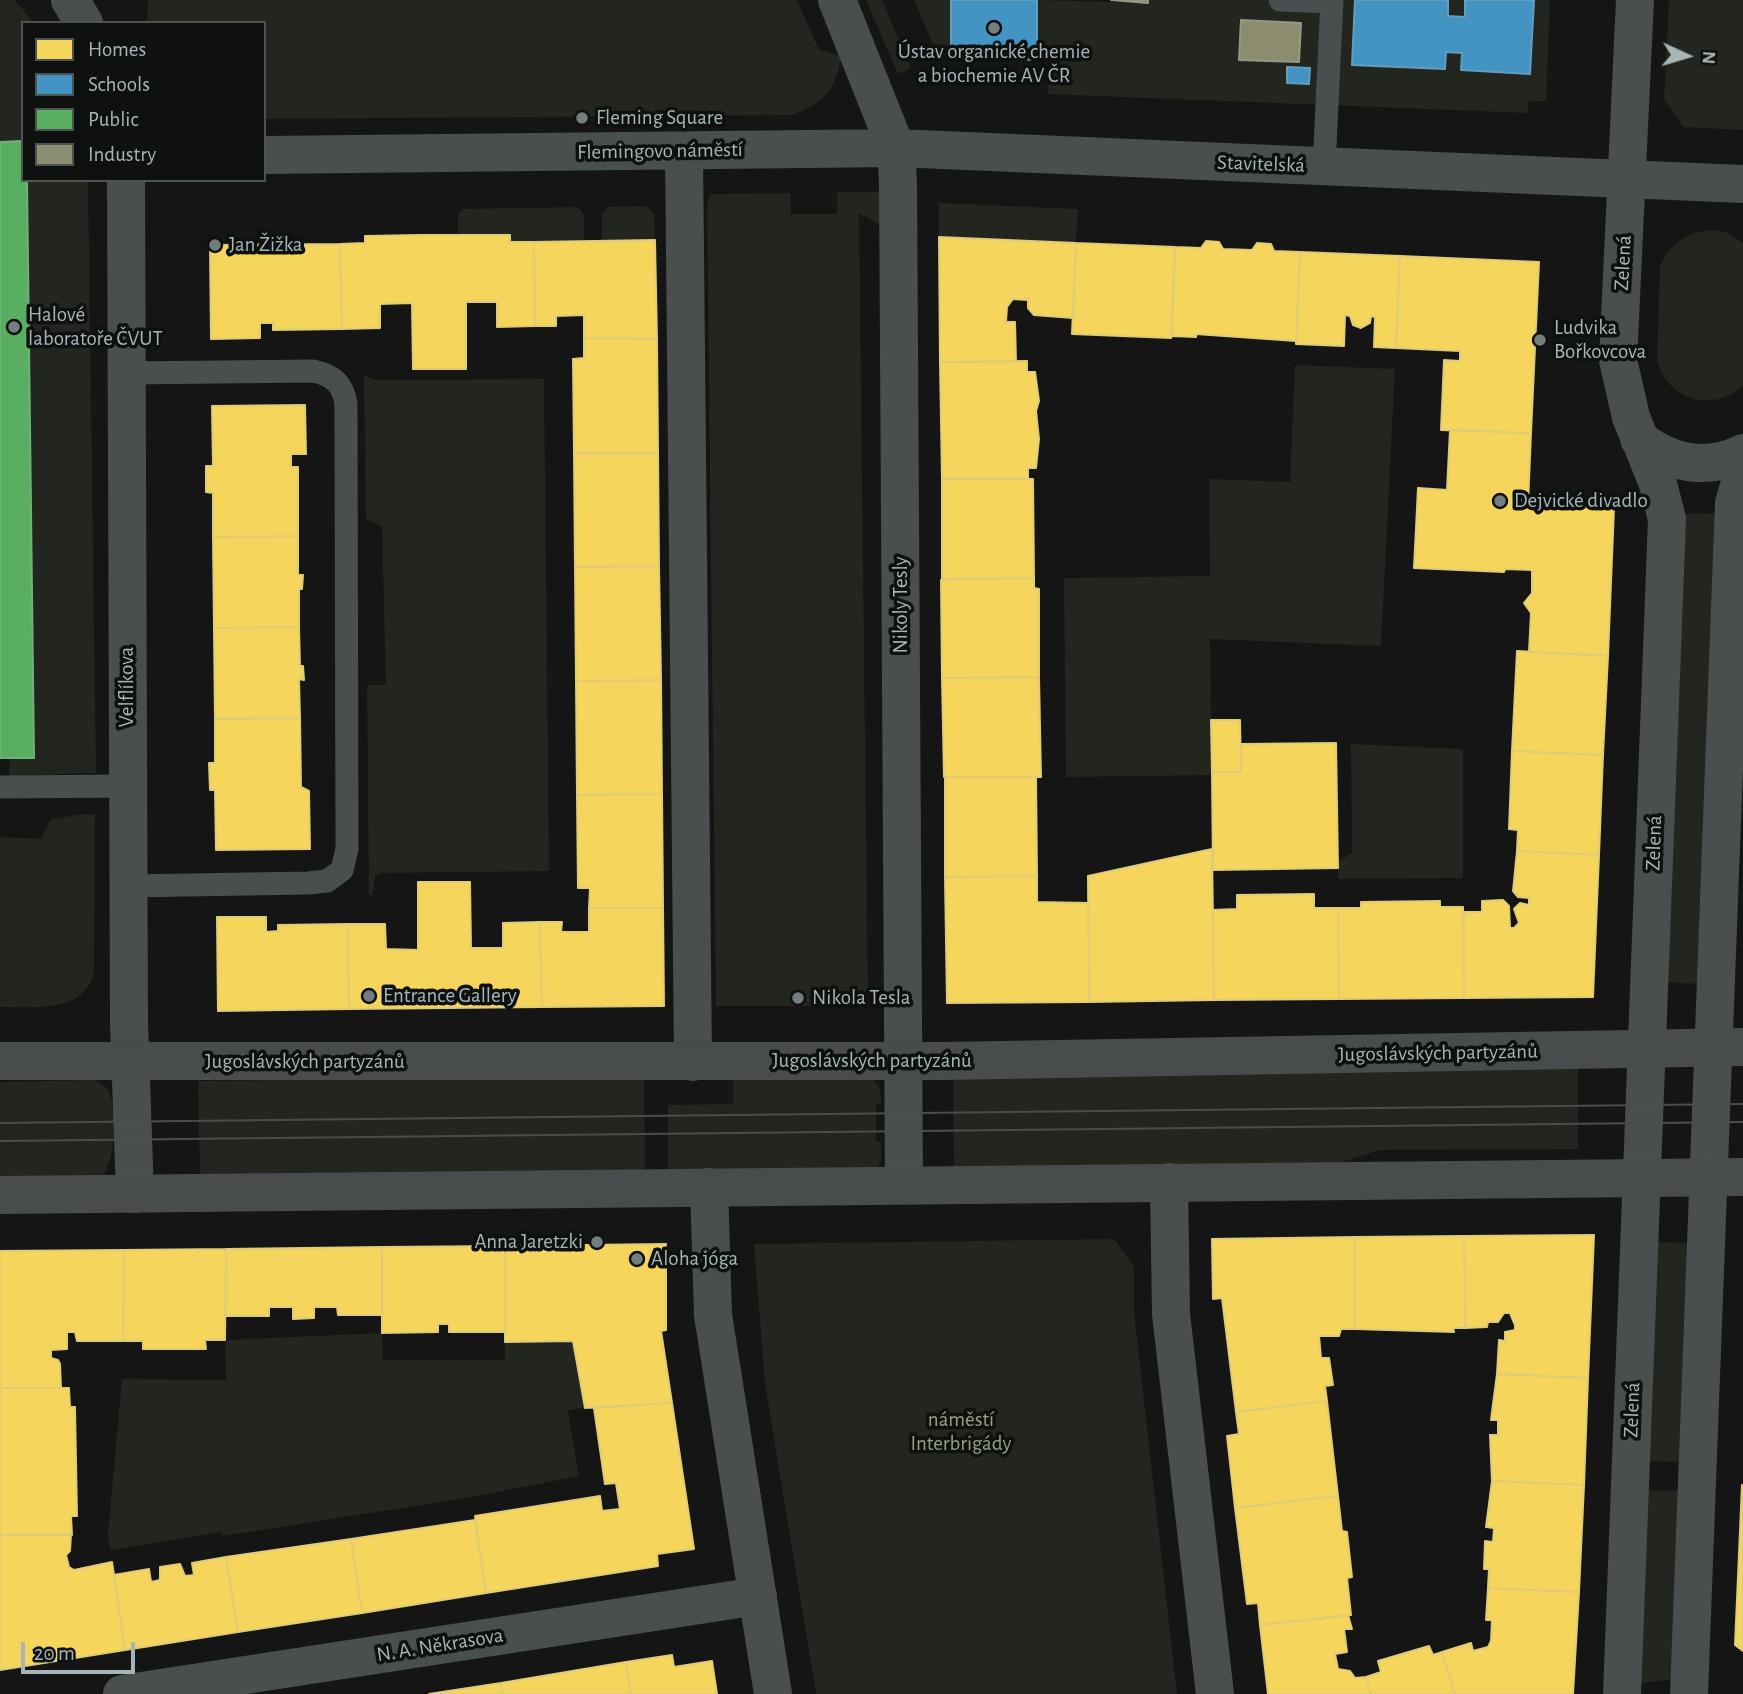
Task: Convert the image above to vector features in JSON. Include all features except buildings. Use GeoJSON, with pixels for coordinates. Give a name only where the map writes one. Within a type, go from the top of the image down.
{"type":"FeatureCollection","features":[{"type":"Feature","properties":{"kind":"main road","name":"Jugoslávských partyzánů"},"geometry":{"type":"LineString","coordinates":[[0,1061],[905,1061],[1728,1048]]}},
{"type":"Feature","properties":{"kind":"main road"},"geometry":{"type":"LineString","coordinates":[[0,1195],[1726,1177]]}},
{"type":"Feature","properties":{"kind":"street"},"geometry":{"type":"LineString","coordinates":[[837,0],[896,148]]}},
{"type":"Feature","properties":{"kind":"street","name":"Zelená"},"geometry":{"type":"LineString","coordinates":[[1622,1694],[1667,519],[1658,484],[1639,439],[1623,388],[1618,360],[1635,0]]}},
{"type":"Feature","properties":{"kind":"street","name":"Flemingovo náměstí"},"geometry":{"type":"LineString","coordinates":[[266,155],[896,148]]}},
{"type":"Feature","properties":{"kind":"street","name":"Stavitelská"},"geometry":{"type":"LineString","coordinates":[[896,148],[1743,184]]}},
{"type":"Feature","properties":{"kind":"street","name":"Nikoly Tesly"},"geometry":{"type":"LineString","coordinates":[[896,148],[904,1185]]}},
{"type":"Feature","properties":{"kind":"street"},"geometry":{"type":"LineString","coordinates":[[684,151],[693,1062]]}},
{"type":"Feature","properties":{"kind":"street","name":"Velflíkova"},"geometry":{"type":"LineString","coordinates":[[127,182],[128,886],[135,1194]]}},
{"type":"Feature","properties":{"kind":"street"},"geometry":{"type":"LineString","coordinates":[[1639,439],[1670,459],[1688,463],[1724,461],[1743,453]]}},
{"type":"Feature","properties":{"kind":"street"},"geometry":{"type":"LineString","coordinates":[[1689,1694],[1726,1177],[1734,503],[1743,472]]}},
{"type":"Feature","properties":{"kind":"street"},"geometry":{"type":"LineString","coordinates":[[1169,1182],[1171,1314],[1215,1694]]}},
{"type":"Feature","properties":{"kind":"street"},"geometry":{"type":"LineString","coordinates":[[709,1187],[713,1315],[773,1694]]}},
{"type":"Feature","properties":{"kind":"street","name":"N. A. Někrasova"},"geometry":{"type":"LineString","coordinates":[[122,1694],[758,1596]]}},
{"type":"Feature","properties":{"kind":"lane"},"geometry":{"type":"LineString","coordinates":[[1280,0],[1332,1],[1324,166]]}},
{"type":"Feature","properties":{"kind":"lane"},"geometry":{"type":"LineString","coordinates":[[126,373],[313,371],[335,379],[341,386],[346,404],[347,849],[342,870],[327,881],[308,883],[128,886]]}},
{"type":"Feature","properties":{"kind":"lane"},"geometry":{"type":"LineString","coordinates":[[0,787],[128,786]]}},
{"type":"Feature","properties":{"kind":"green space"},"geometry":{"type":"Polygon","coordinates":[[[0,0],[15,0],[32,21],[21,21],[21,141],[0,142],[0,0]]]}},
{"type":"Feature","properties":{"kind":"green space"},"geometry":{"type":"Polygon","coordinates":[[[148,0],[797,0],[819,50],[841,56],[836,77],[826,94],[811,106],[792,115],[266,119],[266,21],[147,21],[148,0]]]}},
{"type":"Feature","properties":{"kind":"green space"},"geometry":{"type":"Polygon","coordinates":[[[866,0],[882,0],[911,68],[898,74],[866,0]]]}},
{"type":"Feature","properties":{"kind":"green space"},"geometry":{"type":"Polygon","coordinates":[[[914,0],[951,0],[951,56],[938,56],[914,0]]]}},
{"type":"Feature","properties":{"kind":"green space"},"geometry":{"type":"Polygon","coordinates":[[[1037,0],[1147,3],[1148,0],[1355,0],[1352,65],[1445,69],[1446,52],[1462,53],[1461,70],[1529,74],[1534,0],[1550,0],[1546,101],[1529,101],[1528,113],[1048,94],[1049,60],[1037,60],[1037,0]],[[1241,20],[1239,60],[1299,62],[1300,23],[1241,20]],[[1287,67],[1287,83],[1309,84],[1309,68],[1287,67]]]}},
{"type":"Feature","properties":{"kind":"green space"},"geometry":{"type":"Polygon","coordinates":[[[1448,0],[1465,0],[1465,17],[1448,16],[1448,0]]]}},
{"type":"Feature","properties":{"kind":"green space"},"geometry":{"type":"Polygon","coordinates":[[[1669,0],[1743,0],[1743,130],[1683,127],[1664,99],[1669,0]]]}},
{"type":"Feature","properties":{"kind":"green space"},"geometry":{"type":"Polygon","coordinates":[[[27,182],[88,182],[96,773],[9,776],[10,758],[34,757],[27,182]]]}},
{"type":"Feature","properties":{"kind":"green space"},"geometry":{"type":"Polygon","coordinates":[[[837,192],[884,192],[888,229],[859,213],[868,1006],[716,1006],[707,205],[710,194],[790,193],[791,214],[837,214],[837,192]]]}},
{"type":"Feature","properties":{"kind":"green space"},"geometry":{"type":"Polygon","coordinates":[[[939,203],[1078,209],[1076,243],[939,237],[939,203]]]}},
{"type":"Feature","properties":{"kind":"green space"},"geometry":{"type":"Polygon","coordinates":[[[646,206],[654,214],[655,240],[602,241],[602,215],[608,207],[646,206]]]}},
{"type":"Feature","properties":{"kind":"green space"},"geometry":{"type":"Polygon","coordinates":[[[578,207],[584,215],[584,241],[510,242],[509,235],[458,235],[458,216],[463,209],[578,207]]]}},
{"type":"Feature","properties":{"kind":"green space"},"geometry":{"type":"Polygon","coordinates":[[[1710,230],[1725,232],[1743,243],[1743,385],[1719,399],[1706,400],[1693,399],[1671,386],[1657,362],[1660,268],[1668,252],[1679,241],[1710,230]]]}},
{"type":"Feature","properties":{"kind":"green space"},"geometry":{"type":"Polygon","coordinates":[[[1295,365],[1395,369],[1381,646],[1210,639],[1212,775],[1066,777],[1064,578],[1210,576],[1209,479],[1290,482],[1295,365]]]}},
{"type":"Feature","properties":{"kind":"green space"},"geometry":{"type":"Polygon","coordinates":[[[364,375],[374,380],[544,379],[549,871],[380,873],[375,877],[372,895],[369,895],[367,685],[386,685],[382,526],[366,520],[364,375]]]}},
{"type":"Feature","properties":{"kind":"green space"},"geometry":{"type":"Polygon","coordinates":[[[1677,513],[1721,514],[1702,984],[1662,982],[1677,513]]]}},
{"type":"Feature","properties":{"kind":"green space"},"geometry":{"type":"Polygon","coordinates":[[[1351,744],[1463,749],[1463,878],[1338,879],[1338,862],[1352,853],[1351,744]]]}},
{"type":"Feature","properties":{"kind":"green space"},"geometry":{"type":"Polygon","coordinates":[[[81,814],[95,815],[94,973],[88,986],[79,996],[68,1002],[42,1007],[0,1007],[0,837],[41,839],[50,820],[81,814]]]}},
{"type":"Feature","properties":{"kind":"green space"},"geometry":{"type":"Polygon","coordinates":[[[1578,1068],[1578,1149],[1380,1150],[1339,1163],[954,1170],[953,1072],[1578,1068]]]}},
{"type":"Feature","properties":{"kind":"green space"},"geometry":{"type":"Polygon","coordinates":[[[733,1076],[871,1078],[879,1087],[880,1093],[881,1104],[876,1105],[876,1141],[881,1142],[881,1161],[876,1169],[668,1173],[668,1105],[733,1104],[733,1076]]]}},
{"type":"Feature","properties":{"kind":"green space"},"geometry":{"type":"Polygon","coordinates":[[[644,1077],[645,1173],[200,1177],[198,1081],[644,1077]]]}},
{"type":"Feature","properties":{"kind":"green space"},"geometry":{"type":"Polygon","coordinates":[[[94,1080],[109,1091],[113,1112],[112,1149],[107,1169],[102,1175],[0,1179],[0,1082],[94,1080]]]}},
{"type":"Feature","properties":{"kind":"green space","name":"náměstí Interbrigády"},"geometry":{"type":"Polygon","coordinates":[[[1114,1239],[1134,1267],[1134,1312],[1177,1694],[816,1694],[765,1383],[754,1244],[1114,1239]]]}},
{"type":"Feature","properties":{"kind":"green space"},"geometry":{"type":"Polygon","coordinates":[[[1657,1242],[1690,1243],[1679,1462],[1648,1461],[1657,1242]]]}},
{"type":"Feature","properties":{"kind":"green space"},"geometry":{"type":"Polygon","coordinates":[[[382,1333],[383,1360],[505,1360],[505,1342],[573,1341],[585,1408],[568,1410],[579,1476],[472,1497],[223,1536],[222,1532],[110,1550],[108,1534],[122,1379],[226,1380],[225,1340],[382,1333]]]}},
{"type":"Feature","properties":{"kind":"green space"},"geometry":{"type":"Polygon","coordinates":[[[1648,1490],[1679,1491],[1671,1679],[1639,1684],[1648,1490]]]}},
{"type":"Feature","properties":{"kind":"tram line"},"geometry":{"type":"LineString","coordinates":[[0,1123],[1743,1104]]}},
{"type":"Feature","properties":{"kind":"tram line"},"geometry":{"type":"LineString","coordinates":[[0,1141],[1743,1122]]}},
{"type":"Feature","properties":{"kind":"place","name":"Ústav organické chemie a biochemie AV ČR"},"geometry":{"type":"Point","coordinates":[994,28]}},
{"type":"Feature","properties":{"kind":"place","name":"Fleming Square"},"geometry":{"type":"Point","coordinates":[582,118]}},
{"type":"Feature","properties":{"kind":"place","name":"Jan Žižka"},"geometry":{"type":"Point","coordinates":[215,245]}},
{"type":"Feature","properties":{"kind":"place","name":"Halové laboratoře ČVUT"},"geometry":{"type":"Point","coordinates":[14,327]}},
{"type":"Feature","properties":{"kind":"place","name":"Ludvika Bořkovcova"},"geometry":{"type":"Point","coordinates":[1540,340]}},
{"type":"Feature","properties":{"kind":"place","name":"Dejvické divadlo"},"geometry":{"type":"Point","coordinates":[1500,501]}},
{"type":"Feature","properties":{"kind":"place","name":"Entrance Gallery"},"geometry":{"type":"Point","coordinates":[369,996]}},
{"type":"Feature","properties":{"kind":"place","name":"Nikola Tesla"},"geometry":{"type":"Point","coordinates":[798,998]}},
{"type":"Feature","properties":{"kind":"place","name":"Anna Jaretzki"},"geometry":{"type":"Point","coordinates":[597,1242]}},
{"type":"Feature","properties":{"kind":"place","name":"Aloha jóga"},"geometry":{"type":"Point","coordinates":[637,1259]}}]}
